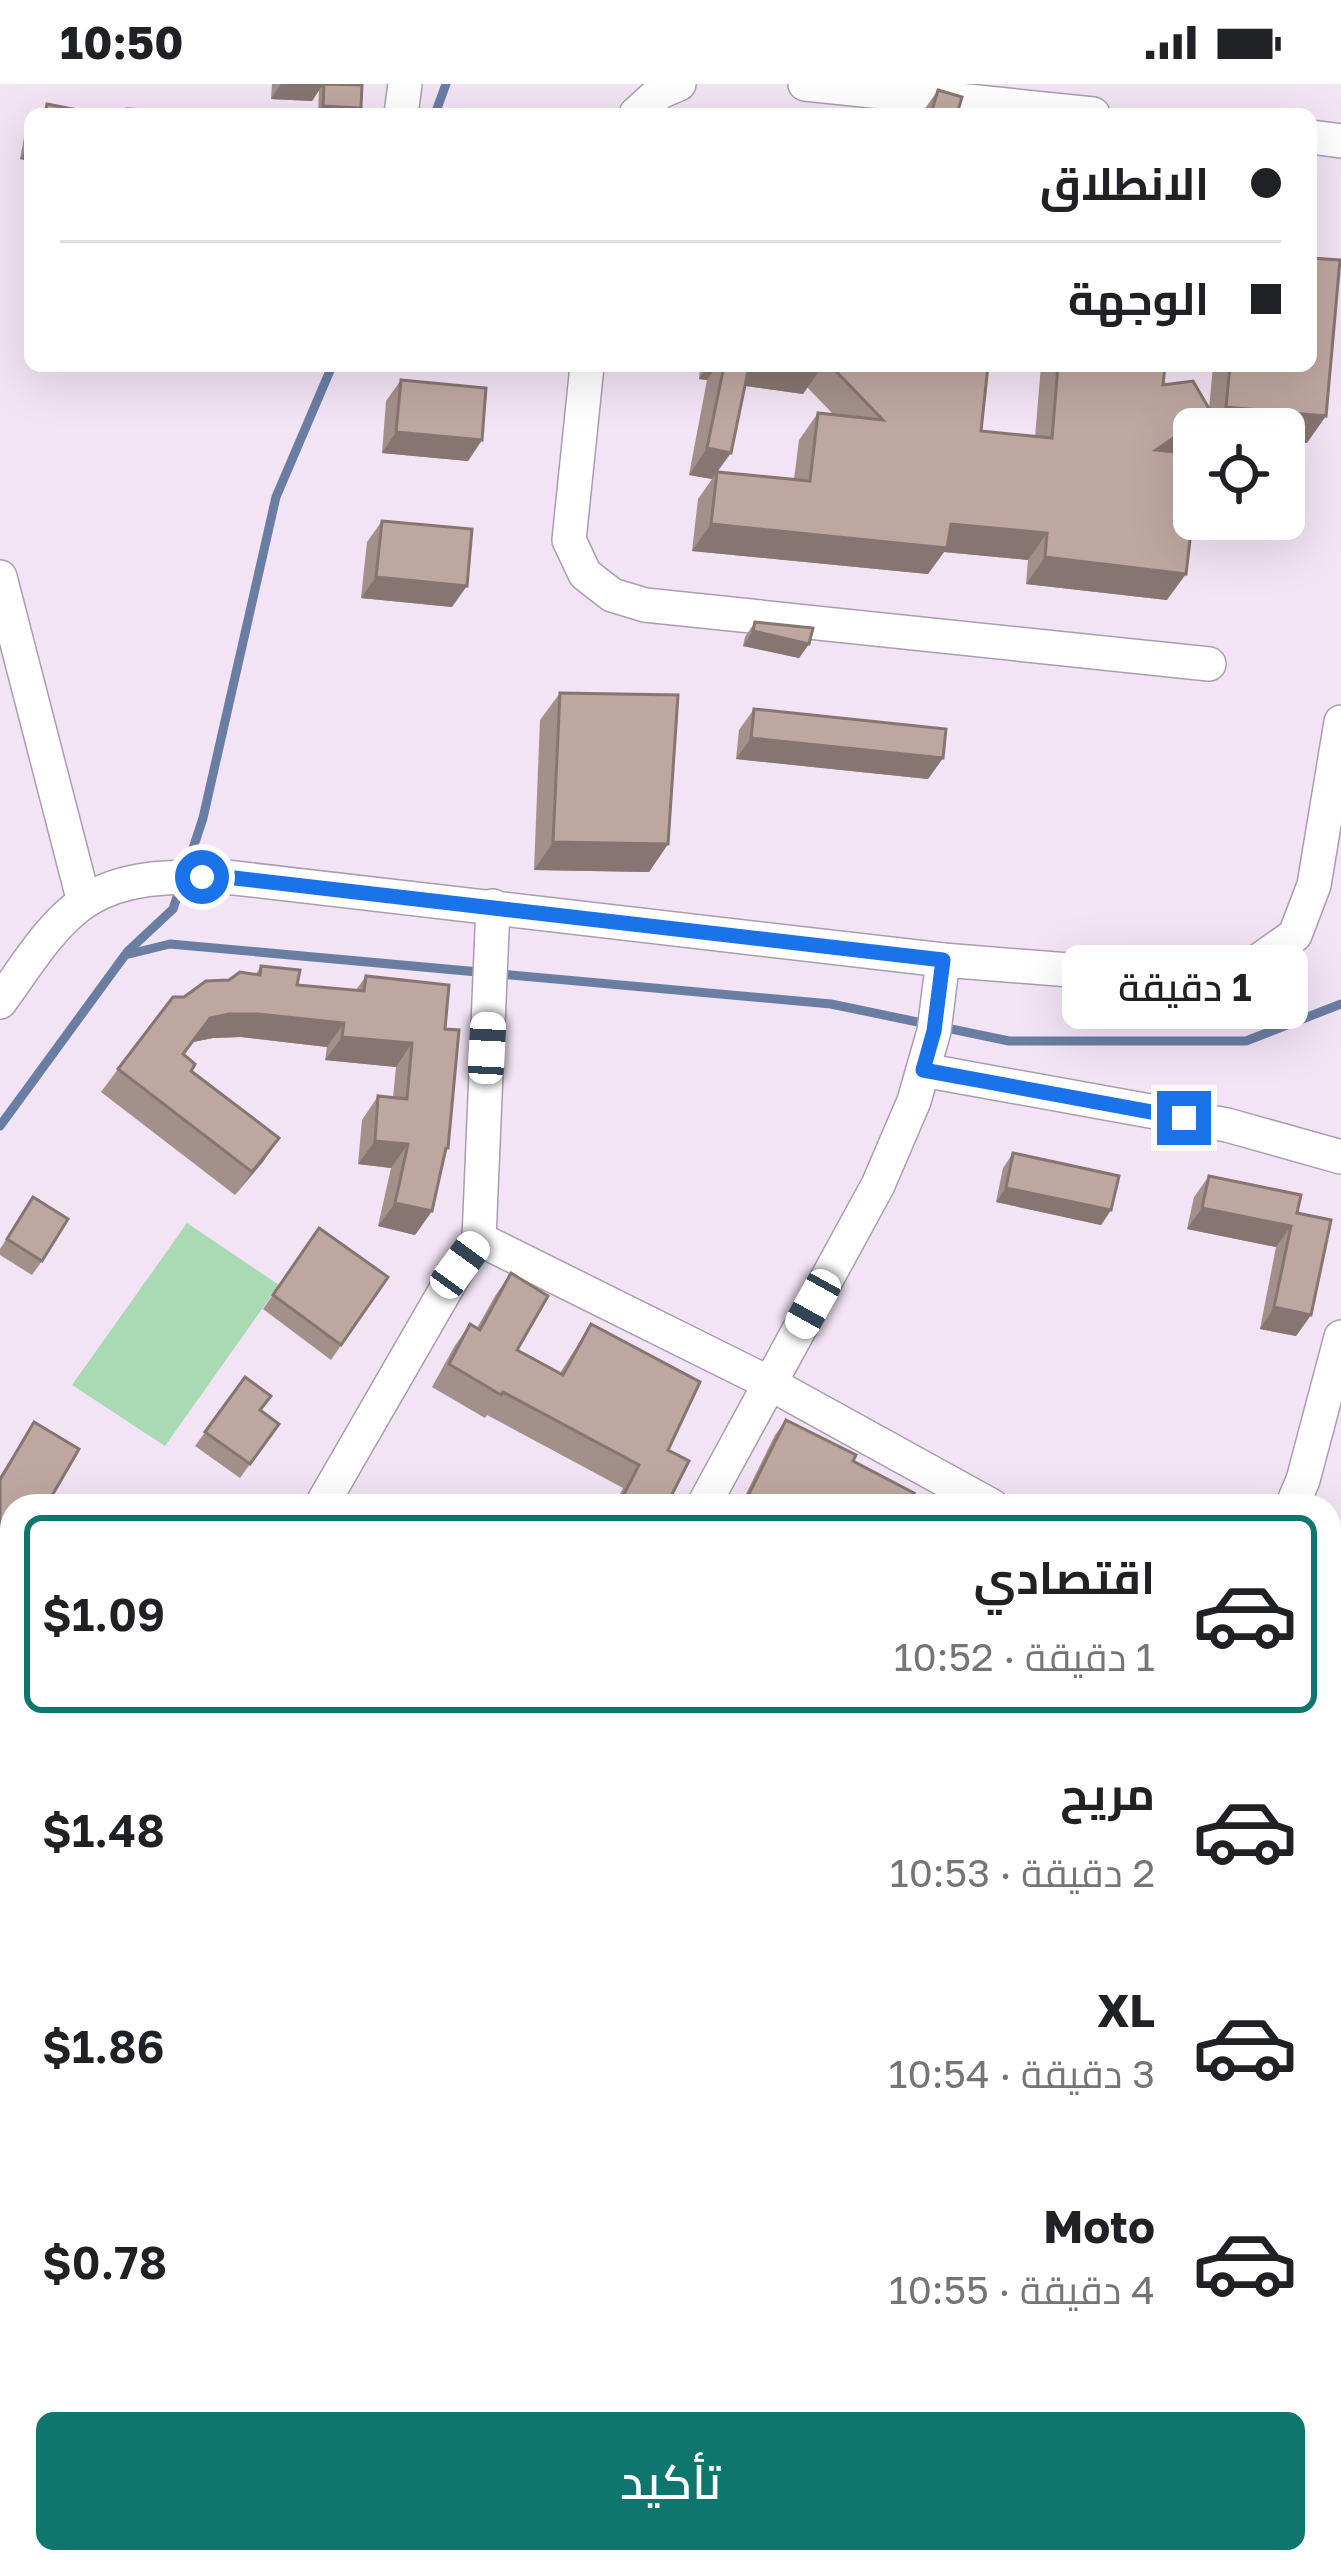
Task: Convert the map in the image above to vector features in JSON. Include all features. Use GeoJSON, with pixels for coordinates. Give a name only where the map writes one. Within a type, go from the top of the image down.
{"type":"FeatureCollection","features":[{"type":"Feature","properties":{"kind":"street"},"geometry":{"type":"LineString","coordinates":[[643,108],[660,92],[679,84]]}},
{"type":"Feature","properties":{"kind":"street"},"geometry":{"type":"LineString","coordinates":[[805,84],[1035,108]]}},
{"type":"Feature","properties":{"kind":"street"},"geometry":{"type":"LineString","coordinates":[[586,372],[569,541],[586,574],[612,596],[645,605],[1209,664]]}},
{"type":"Feature","properties":{"kind":"street"},"geometry":{"type":"LineString","coordinates":[[0,577],[84,902]]}},
{"type":"Feature","properties":{"kind":"street"},"geometry":{"type":"LineString","coordinates":[[0,1002],[58,926],[84,902],[116,886],[202,877],[943,960],[1211,977],[1258,961],[1295,935],[1314,885],[1341,722]]}},
{"type":"Feature","properties":{"kind":"street"},"geometry":{"type":"LineString","coordinates":[[328,1494],[479,1239],[493,906]]}},
{"type":"Feature","properties":{"kind":"street"},"geometry":{"type":"LineString","coordinates":[[709,1494],[878,1185],[923,1070],[934,1031],[943,960]]}},
{"type":"Feature","properties":{"kind":"street"},"geometry":{"type":"LineString","coordinates":[[923,1070],[1227,1125],[1341,1157]]}},
{"type":"Feature","properties":{"kind":"street"},"geometry":{"type":"LineString","coordinates":[[479,1239],[769,1383],[970,1494]]}},
{"type":"Feature","properties":{"kind":"street"},"geometry":{"type":"LineString","coordinates":[[1297,1494],[1341,1337]]}},
{"type":"Feature","properties":{"kind":"green space"},"geometry":{"type":"Polygon","coordinates":[[[187,1223],[279,1285],[165,1446],[72,1385],[187,1223]]]}},
{"type":"Feature","properties":{"kind":"building"},"geometry":{"type":"Polygon","coordinates":[[[324,84],[362,85],[361,108],[323,106],[324,84]]]}},
{"type":"Feature","properties":{"kind":"building"},"geometry":{"type":"Polygon","coordinates":[[[938,90],[962,97],[959,108],[933,108],[938,90]]]}},
{"type":"Feature","properties":{"kind":"building"},"geometry":{"type":"Polygon","coordinates":[[[1317,258],[1340,260],[1326,416],[1305,414],[1305,408],[1226,407],[1229,372],[1317,372],[1317,258]]]}},
{"type":"Feature","properties":{"kind":"building"},"geometry":{"type":"Polygon","coordinates":[[[723,372],[748,372],[731,453],[707,448],[723,372]]]}},
{"type":"Feature","properties":{"kind":"building"},"geometry":{"type":"Polygon","coordinates":[[[837,372],[987,372],[981,431],[1052,438],[1058,372],[1164,372],[1163,385],[1193,381],[1209,408],[1173,408],[1173,438],[1156,450],[1173,452],[1173,540],[1190,540],[1186,574],[1045,557],[1047,533],[951,524],[947,548],[711,524],[717,472],[810,481],[818,413],[883,420],[837,372]]]}},
{"type":"Feature","properties":{"kind":"building"},"geometry":{"type":"Polygon","coordinates":[[[401,380],[486,388],[482,440],[396,432],[401,380]]]}},
{"type":"Feature","properties":{"kind":"building"},"geometry":{"type":"Polygon","coordinates":[[[382,521],[472,529],[467,586],[376,577],[382,521]]]}},
{"type":"Feature","properties":{"kind":"building"},"geometry":{"type":"Polygon","coordinates":[[[755,622],[813,628],[809,644],[753,631],[755,622]]]}},
{"type":"Feature","properties":{"kind":"building"},"geometry":{"type":"Polygon","coordinates":[[[560,693],[678,695],[668,844],[553,842],[560,693]]]}},
{"type":"Feature","properties":{"kind":"building"},"geometry":{"type":"Polygon","coordinates":[[[754,709],[946,729],[943,758],[751,738],[754,709]]]}},
{"type":"Feature","properties":{"kind":"building"},"geometry":{"type":"Polygon","coordinates":[[[261,966],[300,970],[297,985],[364,991],[366,976],[449,985],[445,1029],[459,1030],[448,1148],[432,1211],[395,1203],[408,1144],[375,1141],[378,1096],[407,1099],[412,1043],[342,1037],[344,1023],[258,1014],[210,1018],[183,1054],[195,1064],[191,1071],[279,1138],[252,1172],[118,1069],[173,997],[184,997],[206,981],[229,980],[240,972],[260,975],[261,966]]]}},
{"type":"Feature","properties":{"kind":"building"},"geometry":{"type":"Polygon","coordinates":[[[1013,1153],[1119,1176],[1111,1210],[1006,1188],[1013,1153]]]}},
{"type":"Feature","properties":{"kind":"building"},"geometry":{"type":"Polygon","coordinates":[[[1209,1176],[1301,1195],[1297,1213],[1331,1220],[1311,1315],[1274,1307],[1291,1226],[1202,1208],[1209,1176]]]}},
{"type":"Feature","properties":{"kind":"building"},"geometry":{"type":"Polygon","coordinates":[[[33,1197],[68,1219],[42,1261],[7,1239],[33,1197]]]}},
{"type":"Feature","properties":{"kind":"building"},"geometry":{"type":"Polygon","coordinates":[[[319,1228],[388,1277],[341,1345],[273,1295],[319,1228]]]}},
{"type":"Feature","properties":{"kind":"building"},"geometry":{"type":"Polygon","coordinates":[[[511,1273],[548,1296],[517,1350],[563,1375],[591,1324],[700,1382],[668,1450],[689,1461],[672,1494],[624,1494],[639,1465],[449,1364],[470,1324],[480,1330],[511,1273]]]}},
{"type":"Feature","properties":{"kind":"building"},"geometry":{"type":"Polygon","coordinates":[[[245,1377],[271,1396],[260,1410],[279,1424],[250,1464],[205,1432],[245,1377]]]}},
{"type":"Feature","properties":{"kind":"building"},"geometry":{"type":"Polygon","coordinates":[[[786,1420],[856,1455],[853,1461],[914,1493],[913,1494],[749,1494],[786,1420]]]}},
{"type":"Feature","properties":{"kind":"building"},"geometry":{"type":"Polygon","coordinates":[[[34,1422],[79,1449],[53,1494],[0,1494],[0,1480],[34,1422]]]}},
{"type":"Feature","properties":{"kind":"waterway"},"geometry":{"type":"LineString","coordinates":[[437,108],[446,84]]}},
{"type":"Feature","properties":{"kind":"waterway"},"geometry":{"type":"LineString","coordinates":[[127,952],[173,909],[203,818],[276,497],[329,372]]}},
{"type":"Feature","properties":{"kind":"waterway"},"geometry":{"type":"LineString","coordinates":[[0,1126],[125,955],[170,944],[831,1004],[1009,1041],[1246,1041],[1341,1004]]}},
{"type":"Feature","properties":{"kind":"route"},"geometry":{"type":"LineString","coordinates":[[202,877],[943,960],[934,1031],[923,1070],[1184,1118]]}}]}
